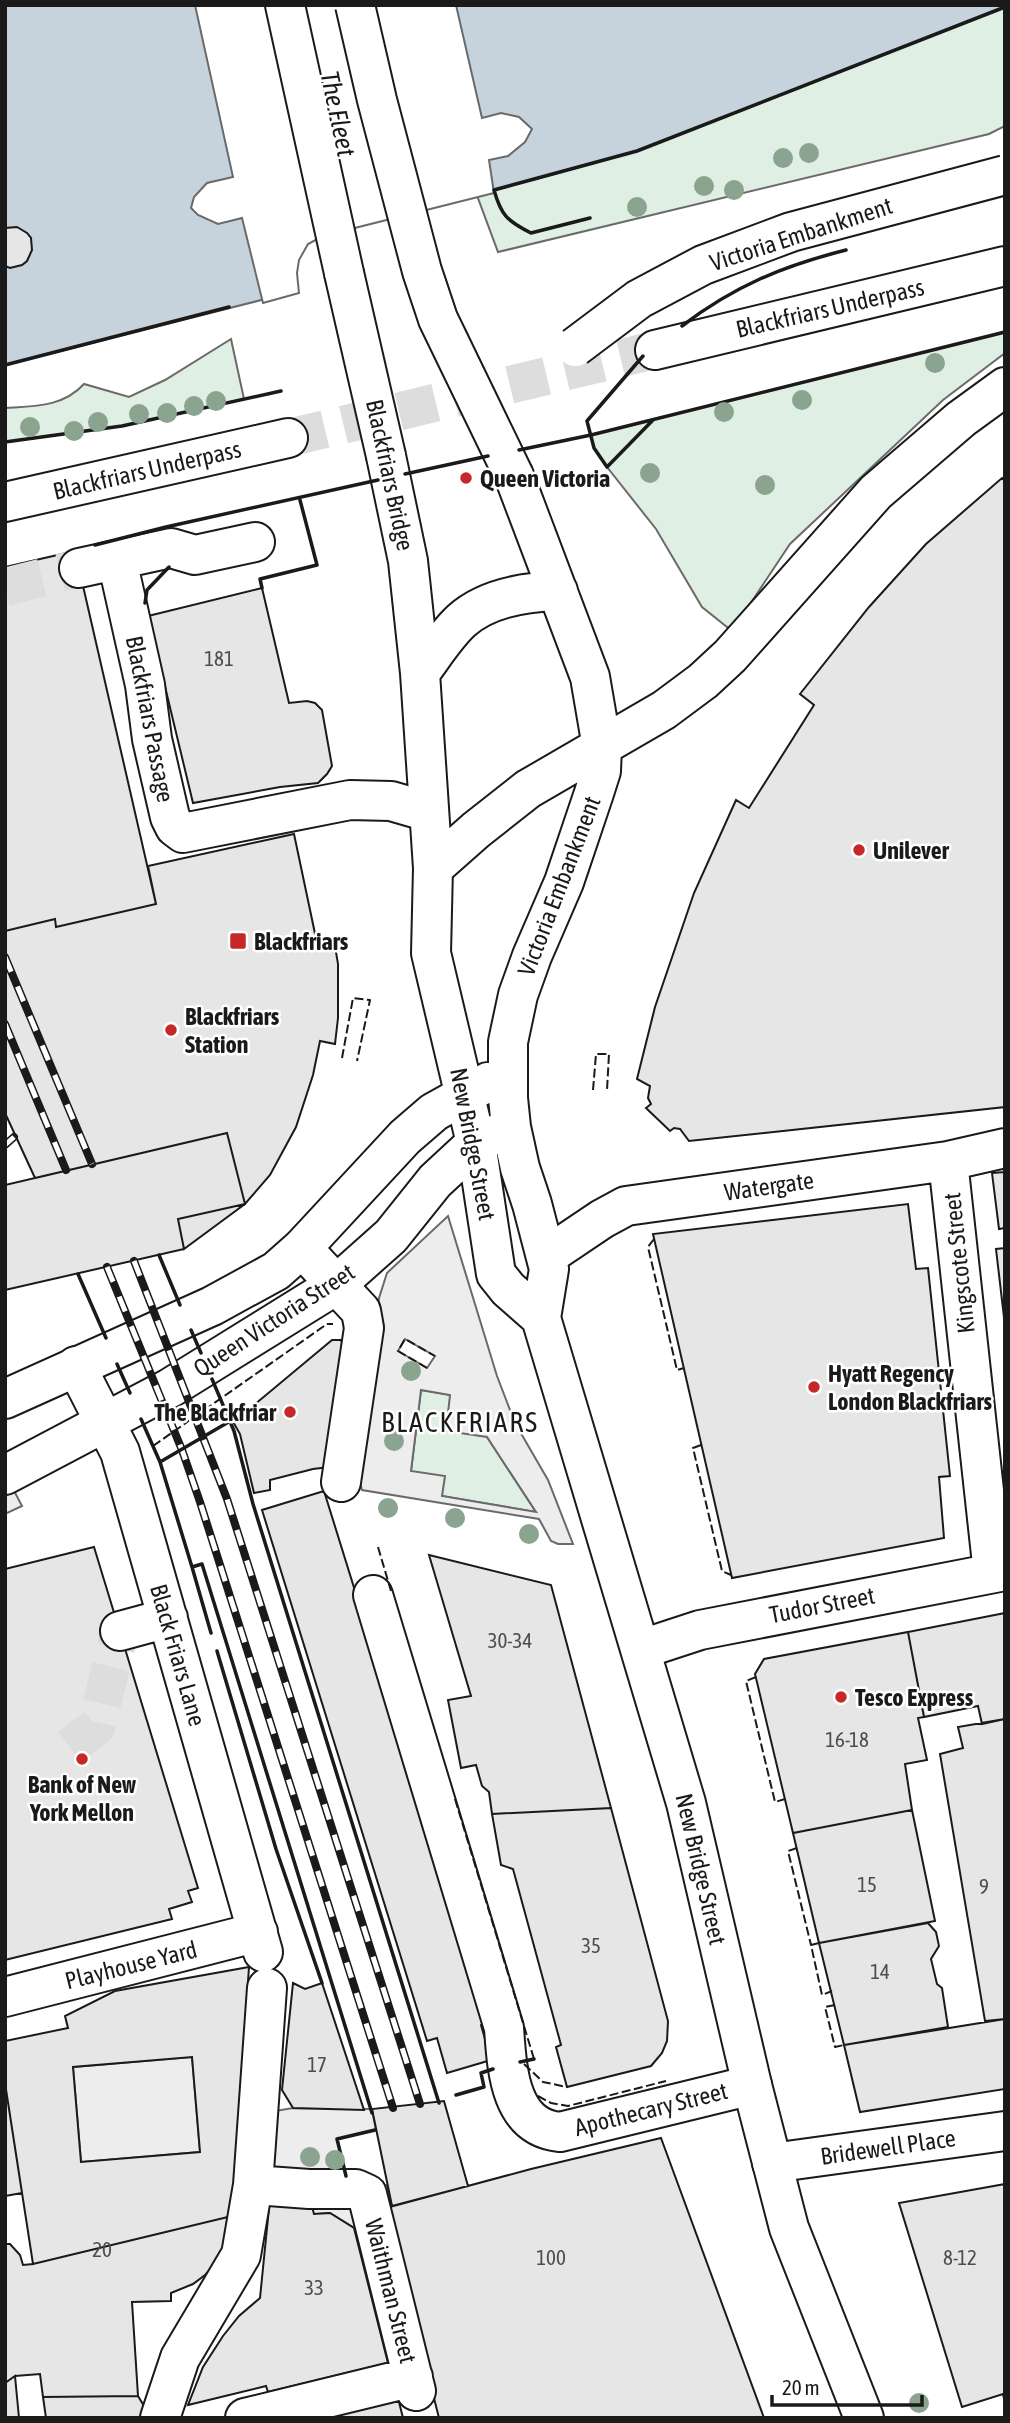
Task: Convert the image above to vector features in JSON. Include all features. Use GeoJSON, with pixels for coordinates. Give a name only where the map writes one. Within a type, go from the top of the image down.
{"type":"FeatureCollection","features":[{"type":"Feature","properties":{"kind":"main road","name":"Blackfriars Bridge"},"geometry":{"type":"LineString","coordinates":[[285,5],[408,561],[420,673],[433,868],[431,953]]}},
{"type":"Feature","properties":{"kind":"main road"},"geometry":{"type":"LineString","coordinates":[[355,5],[404,206],[434,307],[513,476],[558,591],[590,677],[602,747]]}},
{"type":"Feature","properties":{"kind":"main road","name":"Victoria Embankment"},"geometry":{"type":"LineString","coordinates":[[575,347],[639,299],[703,265],[791,232],[1005,175]]}},
{"type":"Feature","properties":{"kind":"main road","name":"Blackfriars Underpass"},"geometry":{"type":"LineString","coordinates":[[654,350],[1005,266]]}},
{"type":"Feature","properties":{"kind":"main road"},"geometry":{"type":"LineString","coordinates":[[433,868],[527,789],[664,710],[703,681],[730,656],[876,492],[961,419],[1005,387]]}},
{"type":"Feature","properties":{"kind":"main road","name":"Blackfriars Underpass"},"geometry":{"type":"LineString","coordinates":[[5,502],[288,438]]}},
{"type":"Feature","properties":{"kind":"main road"},"geometry":{"type":"LineString","coordinates":[[79,568],[171,548],[195,555],[255,542]]}},
{"type":"Feature","properties":{"kind":"main road","name":"Blackfriars Passage"},"geometry":{"type":"LineString","coordinates":[[117,560],[145,685],[152,739],[170,817],[175,827],[183,833],[350,800],[391,801],[429,812]]}},
{"type":"Feature","properties":{"kind":"main road"},"geometry":{"type":"LineString","coordinates":[[420,673],[461,621],[479,609],[522,593],[558,591]]}},
{"type":"Feature","properties":{"kind":"main road","name":"Victoria Embankment"},"geometry":{"type":"LineString","coordinates":[[510,1025],[531,957],[564,882],[594,793],[601,771],[602,747]]}},
{"type":"Feature","properties":{"kind":"main road","name":"New Bridge Street"},"geometry":{"type":"LineString","coordinates":[[431,953],[476,1143],[496,1273],[508,1289],[541,1318]]}},
{"type":"Feature","properties":{"kind":"main road","name":"New Bridge Street"},"geometry":{"type":"LineString","coordinates":[[510,1025],[508,1072],[511,1127],[549,1269],[541,1318],[686,1803],[752,2085],[789,2228],[864,2418]]}},
{"type":"Feature","properties":{"kind":"main road","name":"Queen Victoria Street"},"geometry":{"type":"LineString","coordinates":[[5,1399],[212,1306],[276,1270],[302,1248],[405,1137],[434,1112],[508,1072]]}},
{"type":"Feature","properties":{"kind":"main road","name":"Queen Victoria Street"},"geometry":{"type":"LineString","coordinates":[[5,1475],[170,1388],[336,1285],[391,1236],[435,1181],[476,1143],[511,1127]]}},
{"type":"Feature","properties":{"kind":"main road","name":"Watergate"},"geometry":{"type":"LineString","coordinates":[[547,1256],[625,1206],[948,1161],[1005,1148]]}},
{"type":"Feature","properties":{"kind":"main road","name":"Kingscote Street"},"geometry":{"type":"LineString","coordinates":[[948,1161],[999,1572]]}},
{"type":"Feature","properties":{"kind":"main road"},"geometry":{"type":"LineString","coordinates":[[302,1248],[361,1311],[365,1328],[341,1482]]}},
{"type":"Feature","properties":{"kind":"main road","name":"Black Friars Lane"},"geometry":{"type":"LineString","coordinates":[[75,1366],[120,1452],[262,1957],[253,2185],[241,2255],[180,2358],[160,2418]]}},
{"type":"Feature","properties":{"kind":"main road","name":"Tudor Street"},"geometry":{"type":"LineString","coordinates":[[642,1649],[700,1630],[792,1610],[999,1572]]}},
{"type":"Feature","properties":{"kind":"main road","name":"Apothecary Street"},"geometry":{"type":"LineString","coordinates":[[373,1595],[504,2028],[507,2065],[518,2105],[531,2123],[547,2130],[561,2132],[752,2085]]}},
{"type":"Feature","properties":{"kind":"main road"},"geometry":{"type":"LineString","coordinates":[[120,1631],[168,1618]]}},
{"type":"Feature","properties":{"kind":"main road","name":"Playhouse Yard"},"geometry":{"type":"LineString","coordinates":[[5,1997],[262,1957]]}},
{"type":"Feature","properties":{"kind":"main road","name":"Bridewell Place"},"geometry":{"type":"LineString","coordinates":[[772,2164],[1005,2131]]}},
{"type":"Feature","properties":{"kind":"main road","name":"Waithman Street"},"geometry":{"type":"LineString","coordinates":[[245,2418],[414,2384],[367,2194],[356,2189],[253,2185]]}},
{"type":"Feature","properties":{"kind":"green space"},"geometry":{"type":"Polygon","coordinates":[[[1005,7],[1005,126],[989,134],[498,252],[472,182],[494,189],[637,151],[1005,7]]]}},
{"type":"Feature","properties":{"kind":"green space"},"geometry":{"type":"Polygon","coordinates":[[[1005,332],[1005,353],[943,400],[790,544],[732,631],[702,607],[656,529],[594,448],[591,435],[1005,332]]]}},
{"type":"Feature","properties":{"kind":"green space"},"geometry":{"type":"Polygon","coordinates":[[[231,339],[244,399],[122,426],[5,442],[5,408],[38,406],[58,401],[76,392],[84,384],[129,397],[165,380],[231,339]]]}},
{"type":"Feature","properties":{"kind":"green space"},"geometry":{"type":"Polygon","coordinates":[[[421,1390],[451,1395],[487,1437],[536,1512],[442,1496],[411,1471],[421,1390]]]}},
{"type":"Feature","properties":{"kind":"shaded area"},"geometry":{"type":"Polygon","coordinates":[[[448,1216],[497,1376],[515,1423],[548,1480],[573,1544],[551,1541],[539,1519],[362,1490],[356,1468],[379,1298],[387,1273],[448,1216]],[[405,1339],[398,1351],[427,1368],[435,1356],[405,1339]],[[421,1390],[411,1471],[445,1476],[442,1496],[536,1512],[487,1437],[446,1431],[450,1395],[421,1390]]]}},
{"type":"Feature","properties":{"kind":"shaded area"},"geometry":{"type":"Polygon","coordinates":[[[12,1487],[22,1506],[5,1514],[5,1490],[12,1487]]]}},
{"type":"Feature","properties":{"kind":"shaded area"},"geometry":{"type":"Polygon","coordinates":[[[192,2057],[200,2152],[81,2162],[73,2067],[192,2057]]]}},
{"type":"Feature","properties":{"kind":"shaded area"},"geometry":{"type":"Polygon","coordinates":[[[293,2108],[372,2109],[376,2130],[337,2139],[348,2183],[368,2189],[387,2185],[392,2206],[386,2208],[374,2225],[354,2228],[330,2213],[314,2214],[268,2186],[275,2111],[293,2108]]]}},
{"type":"Feature","properties":{"kind":"water","name":"The Fleet"},"geometry":{"type":"Polygon","coordinates":[[[5,5],[1005,7],[637,151],[322,232],[305,244],[298,256],[297,291],[5,365],[5,5]]]}},
{"type":"Feature","properties":{"kind":"pier"},"geometry":{"type":"Polygon","coordinates":[[[195,5],[456,5],[482,118],[501,113],[519,117],[532,129],[525,142],[508,156],[489,160],[494,193],[323,236],[308,244],[299,260],[299,293],[263,303],[242,218],[218,224],[198,215],[191,208],[194,197],[207,183],[233,177],[195,5]]]}},
{"type":"Feature","properties":{"kind":"building"},"geometry":{"type":"Polygon","coordinates":[[[17,227],[31,238],[32,250],[27,261],[10,268],[5,266],[5,228],[17,227]]]}},
{"type":"Feature","properties":{"kind":"building","name":"Unilever"},"geometry":{"type":"Polygon","coordinates":[[[1002,478],[1005,481],[1005,1107],[689,1141],[680,1129],[674,1128],[670,1131],[646,1108],[651,1104],[648,1098],[650,1086],[637,1079],[655,1007],[694,893],[736,800],[749,808],[814,705],[800,694],[869,607],[926,544],[1002,478]]]}},
{"type":"Feature","properties":{"kind":"building"},"geometry":{"type":"Polygon","coordinates":[[[75,551],[156,904],[56,927],[55,919],[5,931],[5,567],[75,551]]]}},
{"type":"Feature","properties":{"kind":"building"},"geometry":{"type":"Polygon","coordinates":[[[262,588],[289,703],[307,701],[315,703],[322,710],[332,766],[318,783],[193,803],[148,616],[262,588]]]}},
{"type":"Feature","properties":{"kind":"building","name":"Blackfriars Station"},"geometry":{"type":"Polygon","coordinates":[[[294,834],[317,943],[334,940],[338,964],[338,1018],[335,1044],[320,1041],[313,1075],[296,1127],[270,1175],[245,1204],[227,1133],[35,1178],[5,1113],[5,931],[55,919],[56,927],[156,904],[148,866],[294,834]]]}},
{"type":"Feature","properties":{"kind":"building"},"geometry":{"type":"Polygon","coordinates":[[[227,1133],[245,1204],[178,1219],[184,1249],[5,1290],[5,1185],[227,1133]]]}},
{"type":"Feature","properties":{"kind":"building"},"geometry":{"type":"Polygon","coordinates":[[[1005,1172],[1005,1228],[999,1229],[992,1173],[1005,1172]]]}},
{"type":"Feature","properties":{"kind":"building"},"geometry":{"type":"Polygon","coordinates":[[[245,1204],[184,1249],[178,1219],[245,1204]]]}},
{"type":"Feature","properties":{"kind":"building","name":"Hyatt Regency London Blackfriars"},"geometry":{"type":"Polygon","coordinates":[[[908,1204],[916,1269],[928,1268],[950,1476],[939,1477],[944,1538],[732,1578],[653,1234],[908,1204]]]}},
{"type":"Feature","properties":{"kind":"building"},"geometry":{"type":"Polygon","coordinates":[[[1005,1248],[1005,1326],[996,1249],[1005,1248]]]}},
{"type":"Feature","properties":{"kind":"building","name":"The Blackfriar"},"geometry":{"type":"Polygon","coordinates":[[[332,1340],[341,1340],[345,1349],[329,1467],[270,1480],[270,1490],[254,1493],[240,1434],[232,1420],[332,1340]]]}},
{"type":"Feature","properties":{"kind":"building"},"geometry":{"type":"Polygon","coordinates":[[[324,1491],[489,2022],[481,2025],[491,2060],[447,2073],[437,2038],[427,2041],[262,1510],[324,1491]]]}},
{"type":"Feature","properties":{"kind":"building","name":"Bank of New York Mellon"},"geometry":{"type":"Polygon","coordinates":[[[94,1547],[198,1888],[188,1891],[192,1902],[169,1909],[172,1919],[5,1960],[5,1569],[94,1547]]]}},
{"type":"Feature","properties":{"kind":"building"},"geometry":{"type":"Polygon","coordinates":[[[429,1555],[551,1585],[611,1808],[492,1814],[489,1792],[482,1786],[476,1765],[461,1768],[448,1700],[471,1696],[429,1555]]]}},
{"type":"Feature","properties":{"kind":"building"},"geometry":{"type":"Polygon","coordinates":[[[1005,1613],[1005,1719],[982,1724],[978,1706],[924,1717],[908,1632],[1005,1613]]]}},
{"type":"Feature","properties":{"kind":"building"},"geometry":{"type":"Polygon","coordinates":[[[908,1632],[924,1717],[918,1718],[927,1760],[905,1764],[912,1810],[793,1833],[755,1674],[764,1659],[908,1632]]]}},
{"type":"Feature","properties":{"kind":"building"},"geometry":{"type":"Polygon","coordinates":[[[1005,1719],[1005,2019],[985,2021],[940,1754],[963,1748],[958,1727],[1005,1719]]]}},
{"type":"Feature","properties":{"kind":"building"},"geometry":{"type":"Polygon","coordinates":[[[611,1808],[668,2021],[667,2041],[662,2053],[651,2066],[567,2087],[556,2047],[561,2045],[513,1869],[501,1865],[492,1814],[611,1808]]]}},
{"type":"Feature","properties":{"kind":"building"},"geometry":{"type":"Polygon","coordinates":[[[912,1810],[935,1921],[819,1943],[793,1833],[912,1810]]]}},
{"type":"Feature","properties":{"kind":"building"},"geometry":{"type":"Polygon","coordinates":[[[928,1923],[936,1932],[939,1946],[931,1959],[937,1984],[942,1988],[948,2027],[844,2045],[819,1943],[928,1923]]]}},
{"type":"Feature","properties":{"kind":"building"},"geometry":{"type":"Polygon","coordinates":[[[249,1967],[232,2216],[33,2264],[5,2083],[5,2041],[68,2028],[65,2016],[115,1991],[249,1967]],[[192,2057],[73,2067],[81,2162],[200,2152],[192,2057]]]}},
{"type":"Feature","properties":{"kind":"building"},"geometry":{"type":"Polygon","coordinates":[[[293,1983],[305,1989],[322,1983],[364,2110],[293,2108],[282,2090],[293,1983]]]}},
{"type":"Feature","properties":{"kind":"building"},"geometry":{"type":"Polygon","coordinates":[[[1005,2019],[1005,2089],[860,2112],[844,2045],[1005,2019]]]}},
{"type":"Feature","properties":{"kind":"building"},"geometry":{"type":"Polygon","coordinates":[[[5,2083],[22,2193],[5,2196],[5,2083]]]}},
{"type":"Feature","properties":{"kind":"building"},"geometry":{"type":"Polygon","coordinates":[[[444,2101],[468,2186],[392,2206],[372,2109],[444,2101]]]}},
{"type":"Feature","properties":{"kind":"building"},"geometry":{"type":"Polygon","coordinates":[[[661,2138],[764,2418],[439,2418],[386,2208],[661,2138]]]}},
{"type":"Feature","properties":{"kind":"building"},"geometry":{"type":"Polygon","coordinates":[[[1005,2184],[1005,2403],[1003,2394],[962,2407],[899,2203],[1005,2184]]]}},
{"type":"Feature","properties":{"kind":"building"},"geometry":{"type":"Polygon","coordinates":[[[270,2198],[310,2199],[314,2214],[330,2213],[354,2228],[388,2363],[268,2392],[266,2386],[188,2405],[203,2367],[223,2336],[239,2316],[260,2298],[270,2198]]]}},
{"type":"Feature","properties":{"kind":"building"},"geometry":{"type":"Polygon","coordinates":[[[232,2216],[220,2259],[205,2275],[193,2284],[171,2293],[171,2301],[132,2302],[138,2396],[43,2397],[40,2374],[15,2376],[5,2383],[5,2244],[10,2244],[20,2255],[23,2265],[33,2264],[232,2216]]]}},
{"type":"Feature","properties":{"kind":"building"},"geometry":{"type":"Polygon","coordinates":[[[15,2376],[19,2418],[5,2418],[5,2383],[15,2376]]]}},
{"type":"Feature","properties":{"kind":"building"},"geometry":{"type":"Polygon","coordinates":[[[397,2394],[403,2418],[299,2418],[397,2394]]]}},
{"type":"Feature","properties":{"kind":"building"},"geometry":{"type":"Polygon","coordinates":[[[138,2396],[144,2406],[141,2418],[46,2418],[43,2397],[138,2396]]]}},
{"type":"Feature","properties":{"kind":"tunnel"},"geometry":{"type":"LineString","coordinates":[[288,438],[655,350]]}},
{"type":"Feature","properties":{"kind":"tunnel"},"geometry":{"type":"LineString","coordinates":[[5,587],[79,568]]}},
{"type":"Feature","properties":{"kind":"tunnel"},"geometry":{"type":"LineString","coordinates":[[70,1747],[96,1727],[120,1631]]}},
{"type":"Feature","properties":{"kind":"railway"},"geometry":{"type":"LineString","coordinates":[[5,957],[92,1164]]}},
{"type":"Feature","properties":{"kind":"railway"},"geometry":{"type":"LineString","coordinates":[[5,1024],[66,1170]]}},
{"type":"Feature","properties":{"kind":"railway"},"geometry":{"type":"LineString","coordinates":[[5,1145],[14,1137]]}},
{"type":"Feature","properties":{"kind":"railway"},"geometry":{"type":"LineString","coordinates":[[134,1261],[227,1499],[420,2104]]}},
{"type":"Feature","properties":{"kind":"railway"},"geometry":{"type":"LineString","coordinates":[[107,1267],[182,1450],[200,1502],[393,2108]]}},
{"type":"Feature","properties":{"kind":"fence"},"geometry":{"type":"LineString","coordinates":[[342,1058],[353,998],[370,1000],[357,1061]]}},
{"type":"Feature","properties":{"kind":"fence"},"geometry":{"type":"LineString","coordinates":[[593,1090],[596,1054],[609,1054],[607,1090]]}},
{"type":"Feature","properties":{"kind":"fence"},"geometry":{"type":"LineString","coordinates":[[654,1239],[648,1247],[677,1370],[684,1368]]}},
{"type":"Feature","properties":{"kind":"fence"},"geometry":{"type":"LineString","coordinates":[[153,1446],[327,1324],[333,1324]]}},
{"type":"Feature","properties":{"kind":"fence"},"geometry":{"type":"LineString","coordinates":[[427,1368],[398,1351],[405,1339],[435,1356]]}},
{"type":"Feature","properties":{"kind":"fence"},"geometry":{"type":"LineString","coordinates":[[701,1445],[693,1448],[722,1571],[731,1575]]}},
{"type":"Feature","properties":{"kind":"fence"},"geometry":{"type":"LineString","coordinates":[[378,1547],[391,1591]]}},
{"type":"Feature","properties":{"kind":"fence"},"geometry":{"type":"LineString","coordinates":[[756,1677],[746,1681],[775,1802],[785,1799]]}},
{"type":"Feature","properties":{"kind":"fence"},"geometry":{"type":"LineString","coordinates":[[455,1799],[534,2059]]}},
{"type":"Feature","properties":{"kind":"fence"},"geometry":{"type":"LineString","coordinates":[[797,1848],[788,1851],[811,1945]]}},
{"type":"Feature","properties":{"kind":"fence"},"geometry":{"type":"LineString","coordinates":[[819,1943],[811,1945],[822,1995],[832,1991]]}},
{"type":"Feature","properties":{"kind":"fence"},"geometry":{"type":"LineString","coordinates":[[835,2005],[825,2007],[835,2047],[844,2045]]}},
{"type":"Feature","properties":{"kind":"fence"},"geometry":{"type":"LineString","coordinates":[[524,2064],[543,2082],[567,2087]]}},
{"type":"Feature","properties":{"kind":"fence"},"geometry":{"type":"LineString","coordinates":[[538,2096],[551,2103],[568,2106],[666,2081]]}},
{"type":"Feature","properties":{"kind":"wall"},"geometry":{"type":"LineString","coordinates":[[590,218],[531,233],[506,216],[499,206],[494,190],[637,151],[1005,7]]}},
{"type":"Feature","properties":{"kind":"wall"},"geometry":{"type":"LineString","coordinates":[[682,326],[701,312],[760,279],[846,250]]}},
{"type":"Feature","properties":{"kind":"wall"},"geometry":{"type":"LineString","coordinates":[[5,365],[229,307]]}},
{"type":"Feature","properties":{"kind":"wall"},"geometry":{"type":"LineString","coordinates":[[519,450],[591,435],[1005,332]]}},
{"type":"Feature","properties":{"kind":"wall"},"geometry":{"type":"LineString","coordinates":[[643,356],[587,421],[594,448],[607,467],[653,420]]}},
{"type":"Feature","properties":{"kind":"wall"},"geometry":{"type":"LineString","coordinates":[[5,442],[122,426],[281,391]]}},
{"type":"Feature","properties":{"kind":"wall"},"geometry":{"type":"LineString","coordinates":[[405,474],[488,456]]}},
{"type":"Feature","properties":{"kind":"wall"},"geometry":{"type":"LineString","coordinates":[[95,545],[378,480]]}},
{"type":"Feature","properties":{"kind":"wall"},"geometry":{"type":"LineString","coordinates":[[262,588],[260,579],[317,565],[300,500]]}},
{"type":"Feature","properties":{"kind":"wall"},"geometry":{"type":"LineString","coordinates":[[145,603],[147,590],[169,567]]}},
{"type":"Feature","properties":{"kind":"wall"},"geometry":{"type":"LineString","coordinates":[[159,1255],[180,1305]]}},
{"type":"Feature","properties":{"kind":"wall"},"geometry":{"type":"LineString","coordinates":[[78,1274],[106,1338]]}},
{"type":"Feature","properties":{"kind":"wall"},"geometry":{"type":"LineString","coordinates":[[191,1330],[201,1353]]}},
{"type":"Feature","properties":{"kind":"wall"},"geometry":{"type":"LineString","coordinates":[[117,1364],[130,1393]]}},
{"type":"Feature","properties":{"kind":"wall"},"geometry":{"type":"LineString","coordinates":[[212,1379],[234,1431],[253,1504],[439,2103]]}},
{"type":"Feature","properties":{"kind":"wall"},"geometry":{"type":"LineString","coordinates":[[141,1419],[160,1462],[192,1567],[202,1564],[372,2113]]}},
{"type":"Feature","properties":{"kind":"wall"},"geometry":{"type":"LineString","coordinates":[[160,1462],[232,1420]]}},
{"type":"Feature","properties":{"kind":"wall"},"geometry":{"type":"LineString","coordinates":[[192,1567],[211,1633]]}},
{"type":"Feature","properties":{"kind":"wall"},"geometry":{"type":"LineString","coordinates":[[217,1651],[276,1849],[322,1983]]}},
{"type":"Feature","properties":{"kind":"wall"},"geometry":{"type":"LineString","coordinates":[[520,2062],[534,2059]]}},
{"type":"Feature","properties":{"kind":"wall"},"geometry":{"type":"LineString","coordinates":[[456,2095],[484,2087],[481,2073],[493,2069]]}},
{"type":"Feature","properties":{"kind":"wall"},"geometry":{"type":"LineString","coordinates":[[346,2176],[337,2139],[375,2130]]}},
{"type":"Feature","properties":{"kind":"place","name":"Queen Victoria"},"geometry":{"type":"Point","coordinates":[466,478]}},
{"type":"Feature","properties":{"kind":"place","name":"Unilever"},"geometry":{"type":"Point","coordinates":[859,850]}},
{"type":"Feature","properties":{"kind":"place","name":"Blackfriars"},"geometry":{"type":"Point","coordinates":[238,941]}},
{"type":"Feature","properties":{"kind":"place","name":"Blackfriars Station"},"geometry":{"type":"Point","coordinates":[171,1030]}},
{"type":"Feature","properties":{"kind":"place","name":"Hyatt Regency London Blackfriars"},"geometry":{"type":"Point","coordinates":[814,1387]}},
{"type":"Feature","properties":{"kind":"place","name":"The Blackfriar"},"geometry":{"type":"Point","coordinates":[290,1412]}},
{"type":"Feature","properties":{"kind":"place","name":"Tesco Express"},"geometry":{"type":"Point","coordinates":[841,1697]}},
{"type":"Feature","properties":{"kind":"place","name":"Bank of New York Mellon"},"geometry":{"type":"Point","coordinates":[82,1759]}},
{"type":"Feature","properties":{"kind":"district","name":"BLACKFRIARS"},"geometry":{"type":"Point","coordinates":[460,1422]}}]}
